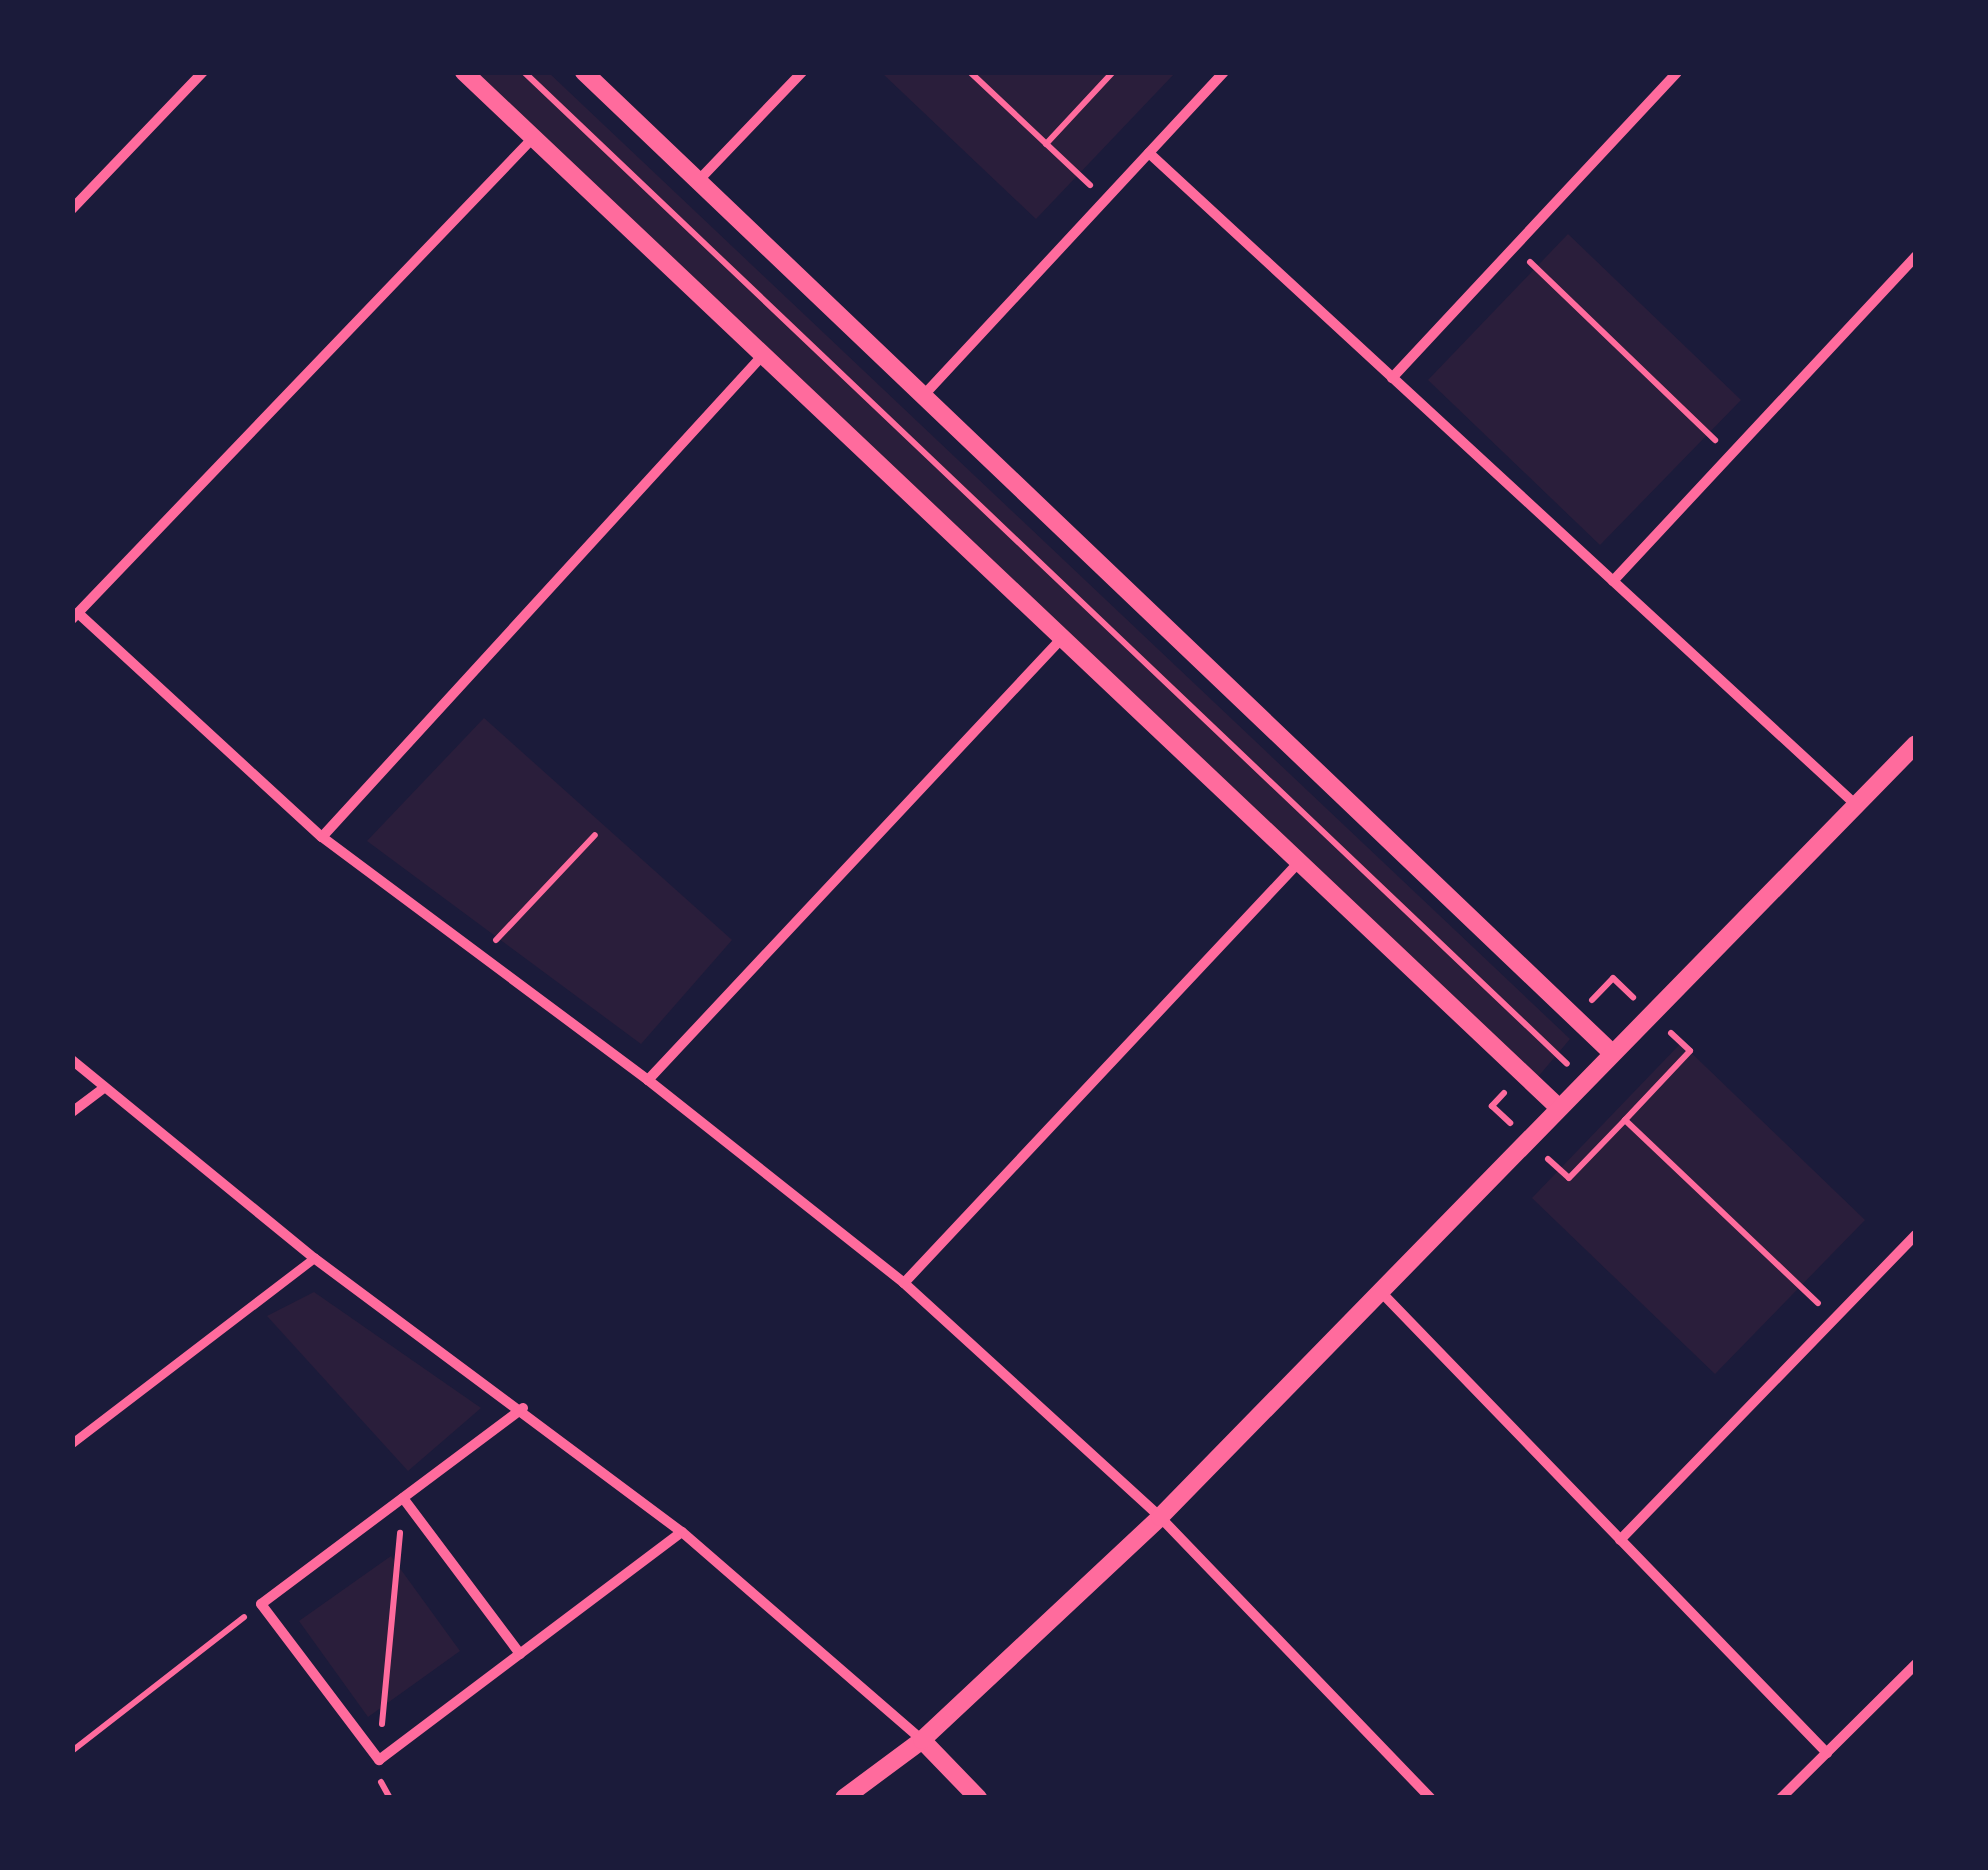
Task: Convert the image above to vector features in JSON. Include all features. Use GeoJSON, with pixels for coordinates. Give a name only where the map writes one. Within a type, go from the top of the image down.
{"type":"FeatureCollection","features":[{"type":"Feature","properties":{"kind":"street"},"geometry":{"type":"LineString","coordinates":[[72,209],[202,72]]}},
{"type":"Feature","properties":{"kind":"street"},"geometry":{"type":"LineString","coordinates":[[464,72],[1559,1108]]}},
{"type":"Feature","properties":{"kind":"street"},"geometry":{"type":"LineString","coordinates":[[584,72],[1612,1053]]}},
{"type":"Feature","properties":{"kind":"street"},"geometry":{"type":"LineString","coordinates":[[698,181],[802,72]]}},
{"type":"Feature","properties":{"kind":"street"},"geometry":{"type":"LineString","coordinates":[[923,396],[1224,72]]}},
{"type":"Feature","properties":{"kind":"street"},"geometry":{"type":"LineString","coordinates":[[1392,378],[1677,72]]}},
{"type":"Feature","properties":{"kind":"street"},"geometry":{"type":"LineString","coordinates":[[533,138],[75,616],[322,837],[648,1080],[904,1284],[1160,1517],[1430,1798]]}},
{"type":"Feature","properties":{"kind":"street"},"geometry":{"type":"LineString","coordinates":[[1148,154],[1856,806]]}},
{"type":"Feature","properties":{"kind":"street"},"geometry":{"type":"LineString","coordinates":[[1613,582],[1916,256]]}},
{"type":"Feature","properties":{"kind":"street"},"geometry":{"type":"LineString","coordinates":[[322,837],[763,355]]}},
{"type":"Feature","properties":{"kind":"street"},"geometry":{"type":"LineString","coordinates":[[648,1080],[1062,638]]}},
{"type":"Feature","properties":{"kind":"street"},"geometry":{"type":"LineString","coordinates":[[844,1798],[922,1740],[1160,1517],[1916,744]]}},
{"type":"Feature","properties":{"kind":"street"},"geometry":{"type":"LineString","coordinates":[[904,1284],[1299,862]]}},
{"type":"Feature","properties":{"kind":"street"},"geometry":{"type":"LineString","coordinates":[[72,1060],[102,1089],[314,1258],[523,1408],[682,1532],[922,1740],[978,1798]]}},
{"type":"Feature","properties":{"kind":"street"},"geometry":{"type":"LineString","coordinates":[[72,1112],[102,1089]]}},
{"type":"Feature","properties":{"kind":"street"},"geometry":{"type":"LineString","coordinates":[[1620,1540],[1916,1235]]}},
{"type":"Feature","properties":{"kind":"street"},"geometry":{"type":"LineString","coordinates":[[72,1443],[314,1258]]}},
{"type":"Feature","properties":{"kind":"street"},"geometry":{"type":"LineString","coordinates":[[1380,1291],[1827,1753]]}},
{"type":"Feature","properties":{"kind":"street"},"geometry":{"type":"LineString","coordinates":[[523,1408],[261,1604],[379,1760],[682,1532]]}},
{"type":"Feature","properties":{"kind":"street"},"geometry":{"type":"LineString","coordinates":[[403,1498],[520,1654]]}},
{"type":"Feature","properties":{"kind":"street"},"geometry":{"type":"LineString","coordinates":[[1781,1798],[1916,1664]]}},
{"type":"Feature","properties":{"kind":"path"},"geometry":{"type":"LineString","coordinates":[[524,72],[1585,1081]]}},
{"type":"Feature","properties":{"kind":"path"},"geometry":{"type":"LineString","coordinates":[[970,72],[1106,200]]}},
{"type":"Feature","properties":{"kind":"path"},"geometry":{"type":"LineString","coordinates":[[1046,144],[1113,72]]}},
{"type":"Feature","properties":{"kind":"path"},"geometry":{"type":"LineString","coordinates":[[1515,247],[1730,455]]}},
{"type":"Feature","properties":{"kind":"path"},"geometry":{"type":"LineString","coordinates":[[482,956],[594,836]]}},
{"type":"Feature","properties":{"kind":"path"},"geometry":{"type":"LineString","coordinates":[[1651,1014],[1690,1051],[1625,1120],[1835,1318]]}},
{"type":"Feature","properties":{"kind":"path"},"geometry":{"type":"LineString","coordinates":[[379,1760],[403,1498]]}},
{"type":"Feature","properties":{"kind":"path"},"geometry":{"type":"LineString","coordinates":[[72,1751],[261,1604]]}},
{"type":"Feature","properties":{"kind":"shaded area"},"geometry":{"type":"Polygon","coordinates":[[[476,73],[549,73],[1570,1039],[1537,1078],[476,73]]]}},
{"type":"Feature","properties":{"kind":"shaded area"},"geometry":{"type":"Polygon","coordinates":[[[882,73],[1175,73],[1036,219],[882,73]]]}},
{"type":"Feature","properties":{"kind":"shaded area"},"geometry":{"type":"Polygon","coordinates":[[[1568,234],[1741,400],[1600,545],[1428,380],[1568,234]]]}},
{"type":"Feature","properties":{"kind":"shaded area"},"geometry":{"type":"Polygon","coordinates":[[[484,718],[732,940],[641,1044],[367,841],[484,718]]]}},
{"type":"Feature","properties":{"kind":"shaded area"},"geometry":{"type":"Polygon","coordinates":[[[1681,1043],[1865,1220],[1715,1374],[1532,1198],[1681,1043]]]}},
{"type":"Feature","properties":{"kind":"shaded area"},"geometry":{"type":"Polygon","coordinates":[[[314,1292],[481,1408],[408,1471],[267,1316],[314,1292]]]}},
{"type":"Feature","properties":{"kind":"shaded area"},"geometry":{"type":"Polygon","coordinates":[[[391,1556],[460,1651],[368,1717],[299,1621],[391,1556]]]}}]}
